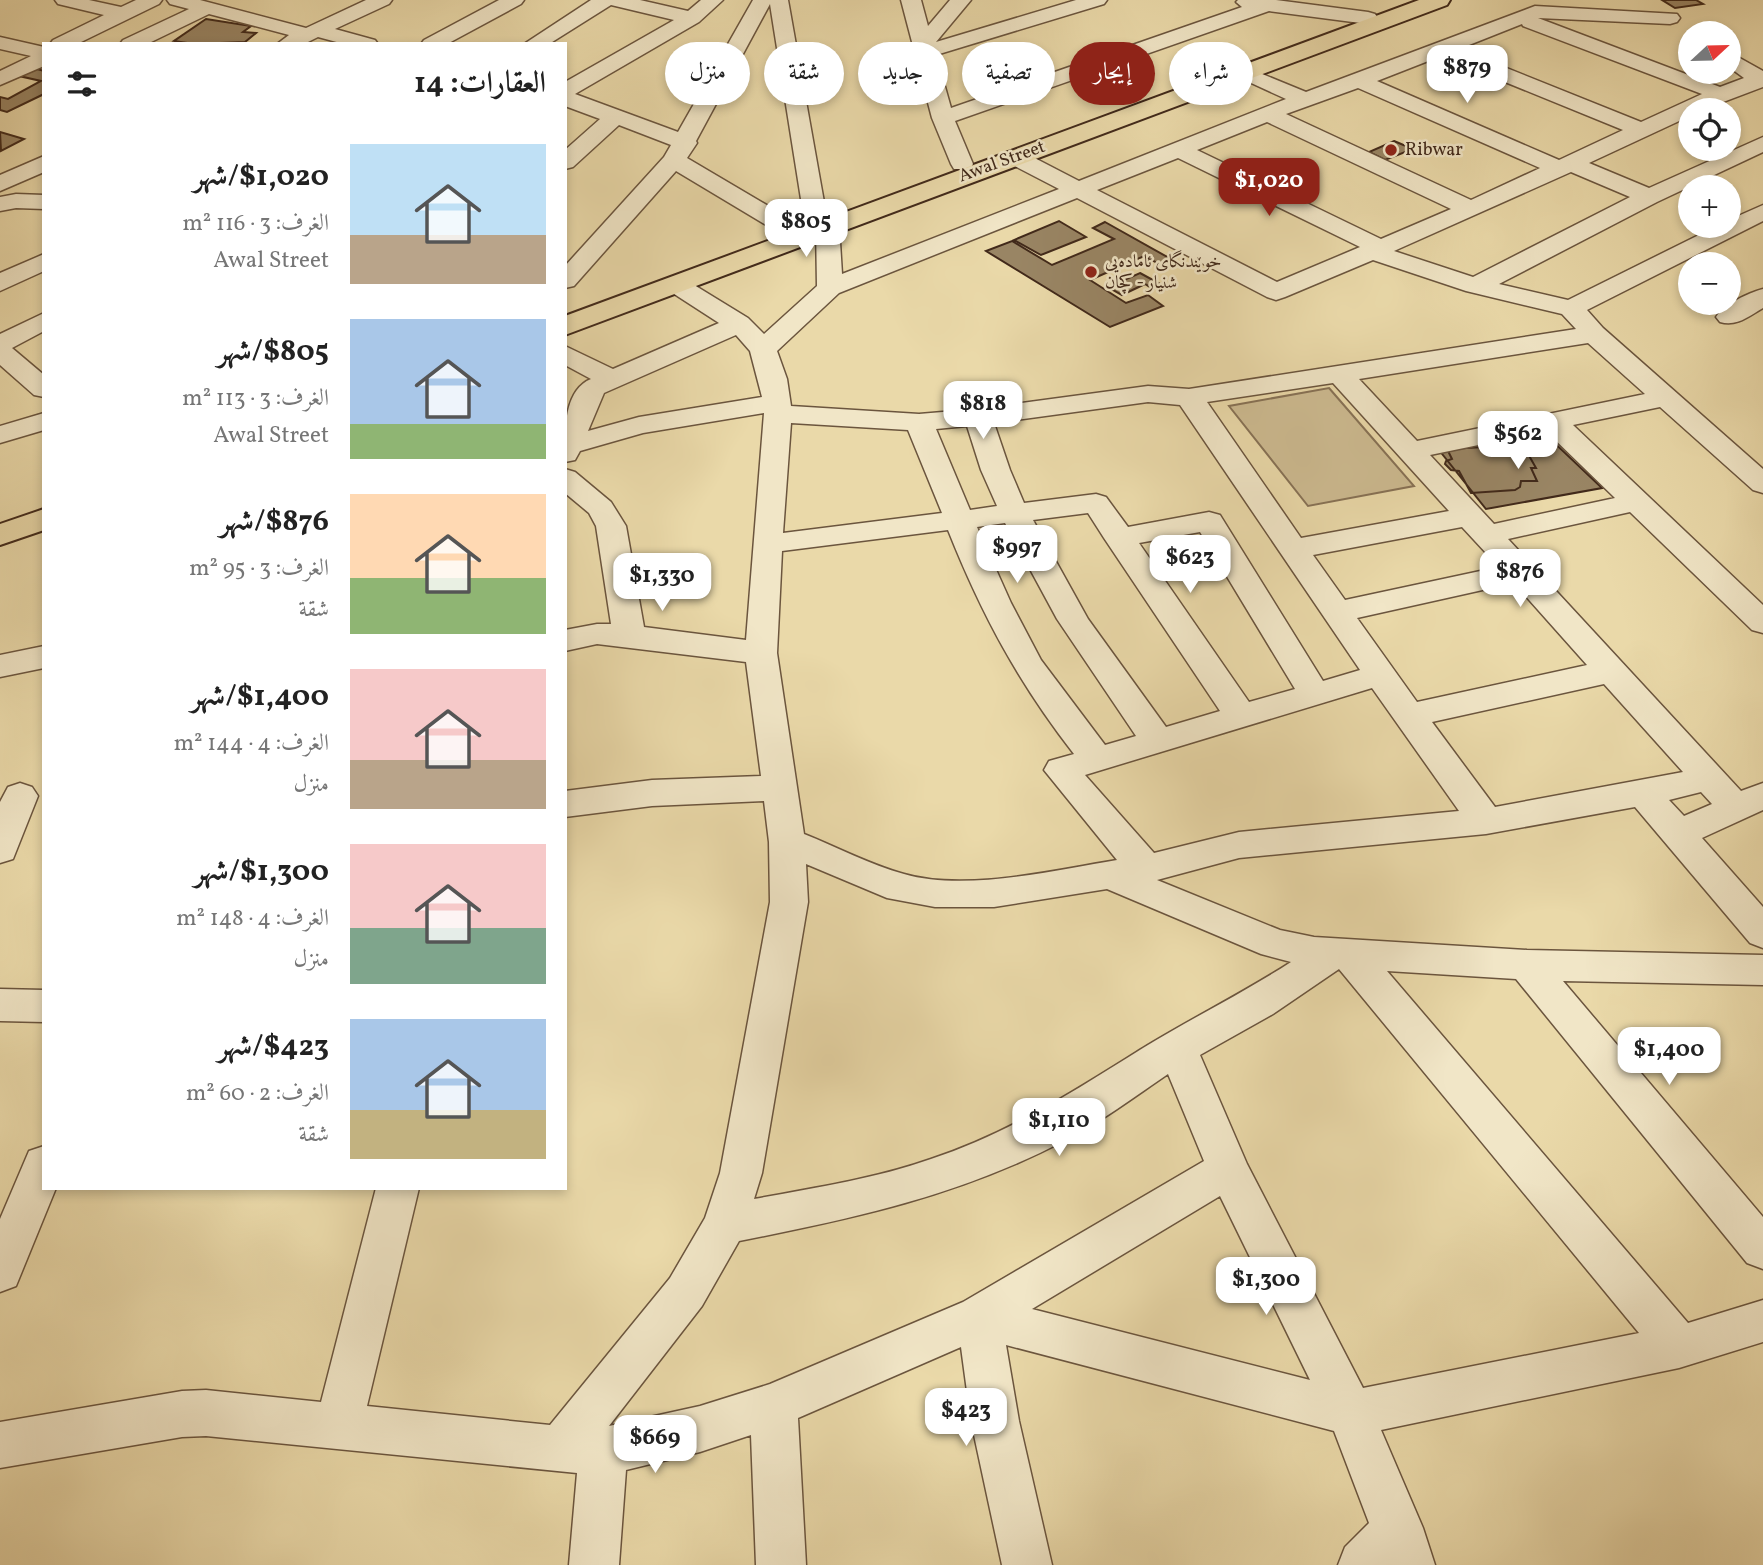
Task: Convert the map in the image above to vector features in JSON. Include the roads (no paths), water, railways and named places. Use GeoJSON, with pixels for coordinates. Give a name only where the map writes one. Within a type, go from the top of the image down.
{"type":"FeatureCollection","features":[{"type":"Feature","properties":{"kind":"main road","name":"Awal Street"},"geometry":{"type":"LineString","coordinates":[[567,325],[677,285],[962,164],[1419,0]]}},
{"type":"Feature","properties":{"kind":"main road","name":"Awal Street"},"geometry":{"type":"LineString","coordinates":[[1253,70],[1439,0]]}},
{"type":"Feature","properties":{"kind":"main road","name":"Awal Street"},"geometry":{"type":"LineString","coordinates":[[567,309],[790,229],[821,222],[1015,157],[1169,101]]}},
{"type":"Feature","properties":{"kind":"main road"},"geometry":{"type":"LineString","coordinates":[[0,519],[42,504]]}},
{"type":"Feature","properties":{"kind":"main road"},"geometry":{"type":"LineString","coordinates":[[0,535],[42,520]]}},
{"type":"Feature","properties":{"kind":"street"},"geometry":{"type":"LineString","coordinates":[[65,0],[123,14]]}},
{"type":"Feature","properties":{"kind":"street"},"geometry":{"type":"LineString","coordinates":[[66,42],[152,0]]}},
{"type":"Feature","properties":{"kind":"street"},"geometry":{"type":"LineString","coordinates":[[177,0],[205,9],[358,42]]}},
{"type":"Feature","properties":{"kind":"street"},"geometry":{"type":"LineString","coordinates":[[291,42],[382,0]]}},
{"type":"Feature","properties":{"kind":"street"},"geometry":{"type":"LineString","coordinates":[[435,42],[514,0]]}},
{"type":"Feature","properties":{"kind":"street"},"geometry":{"type":"LineString","coordinates":[[537,42],[605,0]]}},
{"type":"Feature","properties":{"kind":"street"},"geometry":{"type":"LineString","coordinates":[[615,0],[701,10],[748,24]]}},
{"type":"Feature","properties":{"kind":"street"},"geometry":{"type":"LineString","coordinates":[[567,279],[663,175],[680,151],[763,0]]}},
{"type":"Feature","properties":{"kind":"street"},"geometry":{"type":"LineString","coordinates":[[777,0],[781,4],[821,222],[830,288]]}},
{"type":"Feature","properties":{"kind":"street"},"geometry":{"type":"LineString","coordinates":[[911,0],[922,42]]}},
{"type":"Feature","properties":{"kind":"street"},"geometry":{"type":"LineString","coordinates":[[928,42],[961,0]]}},
{"type":"Feature","properties":{"kind":"street"},"geometry":{"type":"LineString","coordinates":[[945,42],[1097,0]]}},
{"type":"Feature","properties":{"kind":"street"},"geometry":{"type":"LineString","coordinates":[[1232,0],[1368,18]]}},
{"type":"Feature","properties":{"kind":"street"},"geometry":{"type":"LineString","coordinates":[[567,450],[592,388],[612,379],[751,337],[830,288],[1075,189],[1535,12],[1676,22],[1645,0]]}},
{"type":"Feature","properties":{"kind":"street"},"geometry":{"type":"LineString","coordinates":[[943,118],[1267,5]]}},
{"type":"Feature","properties":{"kind":"street"},"geometry":{"type":"LineString","coordinates":[[134,42],[205,9]]}},
{"type":"Feature","properties":{"kind":"street"},"geometry":{"type":"LineString","coordinates":[[567,90],[701,10]]}},
{"type":"Feature","properties":{"kind":"street"},"geometry":{"type":"LineString","coordinates":[[1520,18],[1720,94]]}},
{"type":"Feature","properties":{"kind":"street"},"geometry":{"type":"LineString","coordinates":[[1,43],[42,51]]}},
{"type":"Feature","properties":{"kind":"street"},"geometry":{"type":"LineString","coordinates":[[1442,49],[1641,130]]}},
{"type":"Feature","properties":{"kind":"street"},"geometry":{"type":"LineString","coordinates":[[0,79],[42,54]]}},
{"type":"Feature","properties":{"kind":"street"},"geometry":{"type":"LineString","coordinates":[[1741,66],[1761,80]]}},
{"type":"Feature","properties":{"kind":"street"},"geometry":{"type":"LineString","coordinates":[[1253,76],[1305,99]]}},
{"type":"Feature","properties":{"kind":"street"},"geometry":{"type":"LineString","coordinates":[[1015,157],[1276,292],[1471,209],[1720,94],[1761,80]]}},
{"type":"Feature","properties":{"kind":"street"},"geometry":{"type":"LineString","coordinates":[[1359,81],[1564,166],[1649,197]]}},
{"type":"Feature","properties":{"kind":"street"},"geometry":{"type":"LineString","coordinates":[[567,99],[615,117],[680,151],[790,229]]}},
{"type":"Feature","properties":{"kind":"street"},"geometry":{"type":"LineString","coordinates":[[939,105],[962,164]]}},
{"type":"Feature","properties":{"kind":"street"},"geometry":{"type":"LineString","coordinates":[[1268,114],[1471,209]]}},
{"type":"Feature","properties":{"kind":"street"},"geometry":{"type":"LineString","coordinates":[[567,160],[615,117]]}},
{"type":"Feature","properties":{"kind":"street"},"geometry":{"type":"LineString","coordinates":[[1475,286],[1649,197],[1763,144]]}},
{"type":"Feature","properties":{"kind":"street"},"geometry":{"type":"LineString","coordinates":[[1178,149],[1375,249],[1475,286],[1571,308],[1594,334],[1763,484]]}},
{"type":"Feature","properties":{"kind":"street"},"geometry":{"type":"LineString","coordinates":[[0,184],[42,164]]}},
{"type":"Feature","properties":{"kind":"street"},"geometry":{"type":"LineString","coordinates":[[0,204],[16,201],[42,202]]}},
{"type":"Feature","properties":{"kind":"street"},"geometry":{"type":"LineString","coordinates":[[1571,308],[1763,212]]}},
{"type":"Feature","properties":{"kind":"street"},"geometry":{"type":"LineString","coordinates":[[567,247],[607,234]]}},
{"type":"Feature","properties":{"kind":"street"},"geometry":{"type":"LineString","coordinates":[[0,283],[42,262]]}},
{"type":"Feature","properties":{"kind":"street"},"geometry":{"type":"LineString","coordinates":[[594,1565],[582,1449],[685,1292],[725,1224],[741,1173],[771,995],[786,924],[790,876],[761,653],[778,409],[773,379],[751,337],[677,285]]}},
{"type":"Feature","properties":{"kind":"street"},"geometry":{"type":"LineString","coordinates":[[1763,297],[1729,317],[1763,319]]}},
{"type":"Feature","properties":{"kind":"street"},"geometry":{"type":"LineString","coordinates":[[4,340],[42,322]]}},
{"type":"Feature","properties":{"kind":"street"},"geometry":{"type":"LineString","coordinates":[[567,450],[639,425],[778,409],[919,422],[978,417],[1147,394],[1189,397],[1594,334]]}},
{"type":"Feature","properties":{"kind":"street"},"geometry":{"type":"LineString","coordinates":[[4,340],[42,349]]}},
{"type":"Feature","properties":{"kind":"street"},"geometry":{"type":"LineString","coordinates":[[4,340],[42,387]]}},
{"type":"Feature","properties":{"kind":"street"},"geometry":{"type":"LineString","coordinates":[[567,355],[612,379]]}},
{"type":"Feature","properties":{"kind":"street"},"geometry":{"type":"LineString","coordinates":[[1341,375],[1709,778],[1749,802]]}},
{"type":"Feature","properties":{"kind":"street"},"geometry":{"type":"LineString","coordinates":[[1189,397],[1380,675],[1486,821]]}},
{"type":"Feature","properties":{"kind":"street"},"geometry":{"type":"LineString","coordinates":[[1412,450],[1665,398]]}},
{"type":"Feature","properties":{"kind":"street"},"geometry":{"type":"LineString","coordinates":[[978,417],[1001,485],[1016,513],[1102,666],[1158,741]]}},
{"type":"Feature","properties":{"kind":"street"},"geometry":{"type":"LineString","coordinates":[[1552,421],[1763,623]]}},
{"type":"Feature","properties":{"kind":"street"},"geometry":{"type":"LineString","coordinates":[[0,435],[42,422]]}},
{"type":"Feature","properties":{"kind":"street"},"geometry":{"type":"LineString","coordinates":[[919,422],[962,520],[974,555],[1025,661],[1097,759]]}},
{"type":"Feature","properties":{"kind":"street"},"geometry":{"type":"LineString","coordinates":[[567,481],[601,508],[611,526],[629,636]]}},
{"type":"Feature","properties":{"kind":"street"},"geometry":{"type":"LineString","coordinates":[[1293,550],[1636,502]]}},
{"type":"Feature","properties":{"kind":"street"},"geometry":{"type":"LineString","coordinates":[[767,544],[1096,503],[1241,716]]}},
{"type":"Feature","properties":{"kind":"street"},"geometry":{"type":"LineString","coordinates":[[1119,538],[1209,521],[1315,694]]}},
{"type":"Feature","properties":{"kind":"street"},"geometry":{"type":"LineString","coordinates":[[1336,612],[1522,572]]}},
{"type":"Feature","properties":{"kind":"street"},"geometry":{"type":"LineString","coordinates":[[567,641],[597,634],[629,636],[761,653]]}},
{"type":"Feature","properties":{"kind":"street"},"geometry":{"type":"LineString","coordinates":[[0,667],[42,657]]}},
{"type":"Feature","properties":{"kind":"street"},"geometry":{"type":"LineString","coordinates":[[1410,715],[1612,671]]}},
{"type":"Feature","properties":{"kind":"street"},"geometry":{"type":"LineString","coordinates":[[1380,675],[1061,770],[1129,872],[1273,944],[1342,954],[1528,965],[1763,970]]}},
{"type":"Feature","properties":{"kind":"street"},"geometry":{"type":"LineString","coordinates":[[787,842],[900,888],[935,893],[994,892],[1129,872],[1239,845],[1486,821],[1643,793],[1709,778]]}},
{"type":"Feature","properties":{"kind":"street"},"geometry":{"type":"LineString","coordinates":[[567,804],[652,793],[780,788]]}},
{"type":"Feature","properties":{"kind":"street"},"geometry":{"type":"LineString","coordinates":[[1643,793],[1763,933]]}},
{"type":"Feature","properties":{"kind":"street"},"geometry":{"type":"LineString","coordinates":[[0,850],[21,796]]}},
{"type":"Feature","properties":{"kind":"street"},"geometry":{"type":"LineString","coordinates":[[1677,834],[1749,802]]}},
{"type":"Feature","properties":{"kind":"street"},"geometry":{"type":"LineString","coordinates":[[725,1224],[861,1198],[935,1177],[1051,1128],[1177,1048],[1342,954]]}},
{"type":"Feature","properties":{"kind":"street"},"geometry":{"type":"LineString","coordinates":[[1342,954],[1679,1347]]}},
{"type":"Feature","properties":{"kind":"street"},"geometry":{"type":"LineString","coordinates":[[1528,965],[1763,1249]]}},
{"type":"Feature","properties":{"kind":"street"},"geometry":{"type":"LineString","coordinates":[[0,1005],[42,1006]]}},
{"type":"Feature","properties":{"kind":"street"},"geometry":{"type":"LineString","coordinates":[[1177,1048],[1228,1169],[1351,1413],[1404,1546],[1363,1565]]}},
{"type":"Feature","properties":{"kind":"street"},"geometry":{"type":"LineString","coordinates":[[0,1272],[42,1169]]}},
{"type":"Feature","properties":{"kind":"street"},"geometry":{"type":"LineString","coordinates":[[0,1445],[182,1413],[206,1413],[338,1428],[582,1449],[637,1445],[700,1429],[774,1405],[979,1317],[1228,1169]]}},
{"type":"Feature","properties":{"kind":"street"},"geometry":{"type":"LineString","coordinates":[[338,1428],[398,1190]]}},
{"type":"Feature","properties":{"kind":"street"},"geometry":{"type":"LineString","coordinates":[[979,1317],[1351,1413],[1679,1347],[1763,1321]]}},
{"type":"Feature","properties":{"kind":"street"},"geometry":{"type":"LineString","coordinates":[[979,1317],[995,1421],[1027,1565]]}},
{"type":"Feature","properties":{"kind":"street"},"geometry":{"type":"LineString","coordinates":[[774,1405],[781,1565]]}},
{"type":"Feature","properties":{"kind":"place","name":"Ribwar"},"geometry":{"type":"Point","coordinates":[1391,150]}},
{"type":"Feature","properties":{"kind":"place","name":"خوێندنگای ئامادەیی شنیار - کچان"},"geometry":{"type":"Point","coordinates":[1091,272]}}]}
